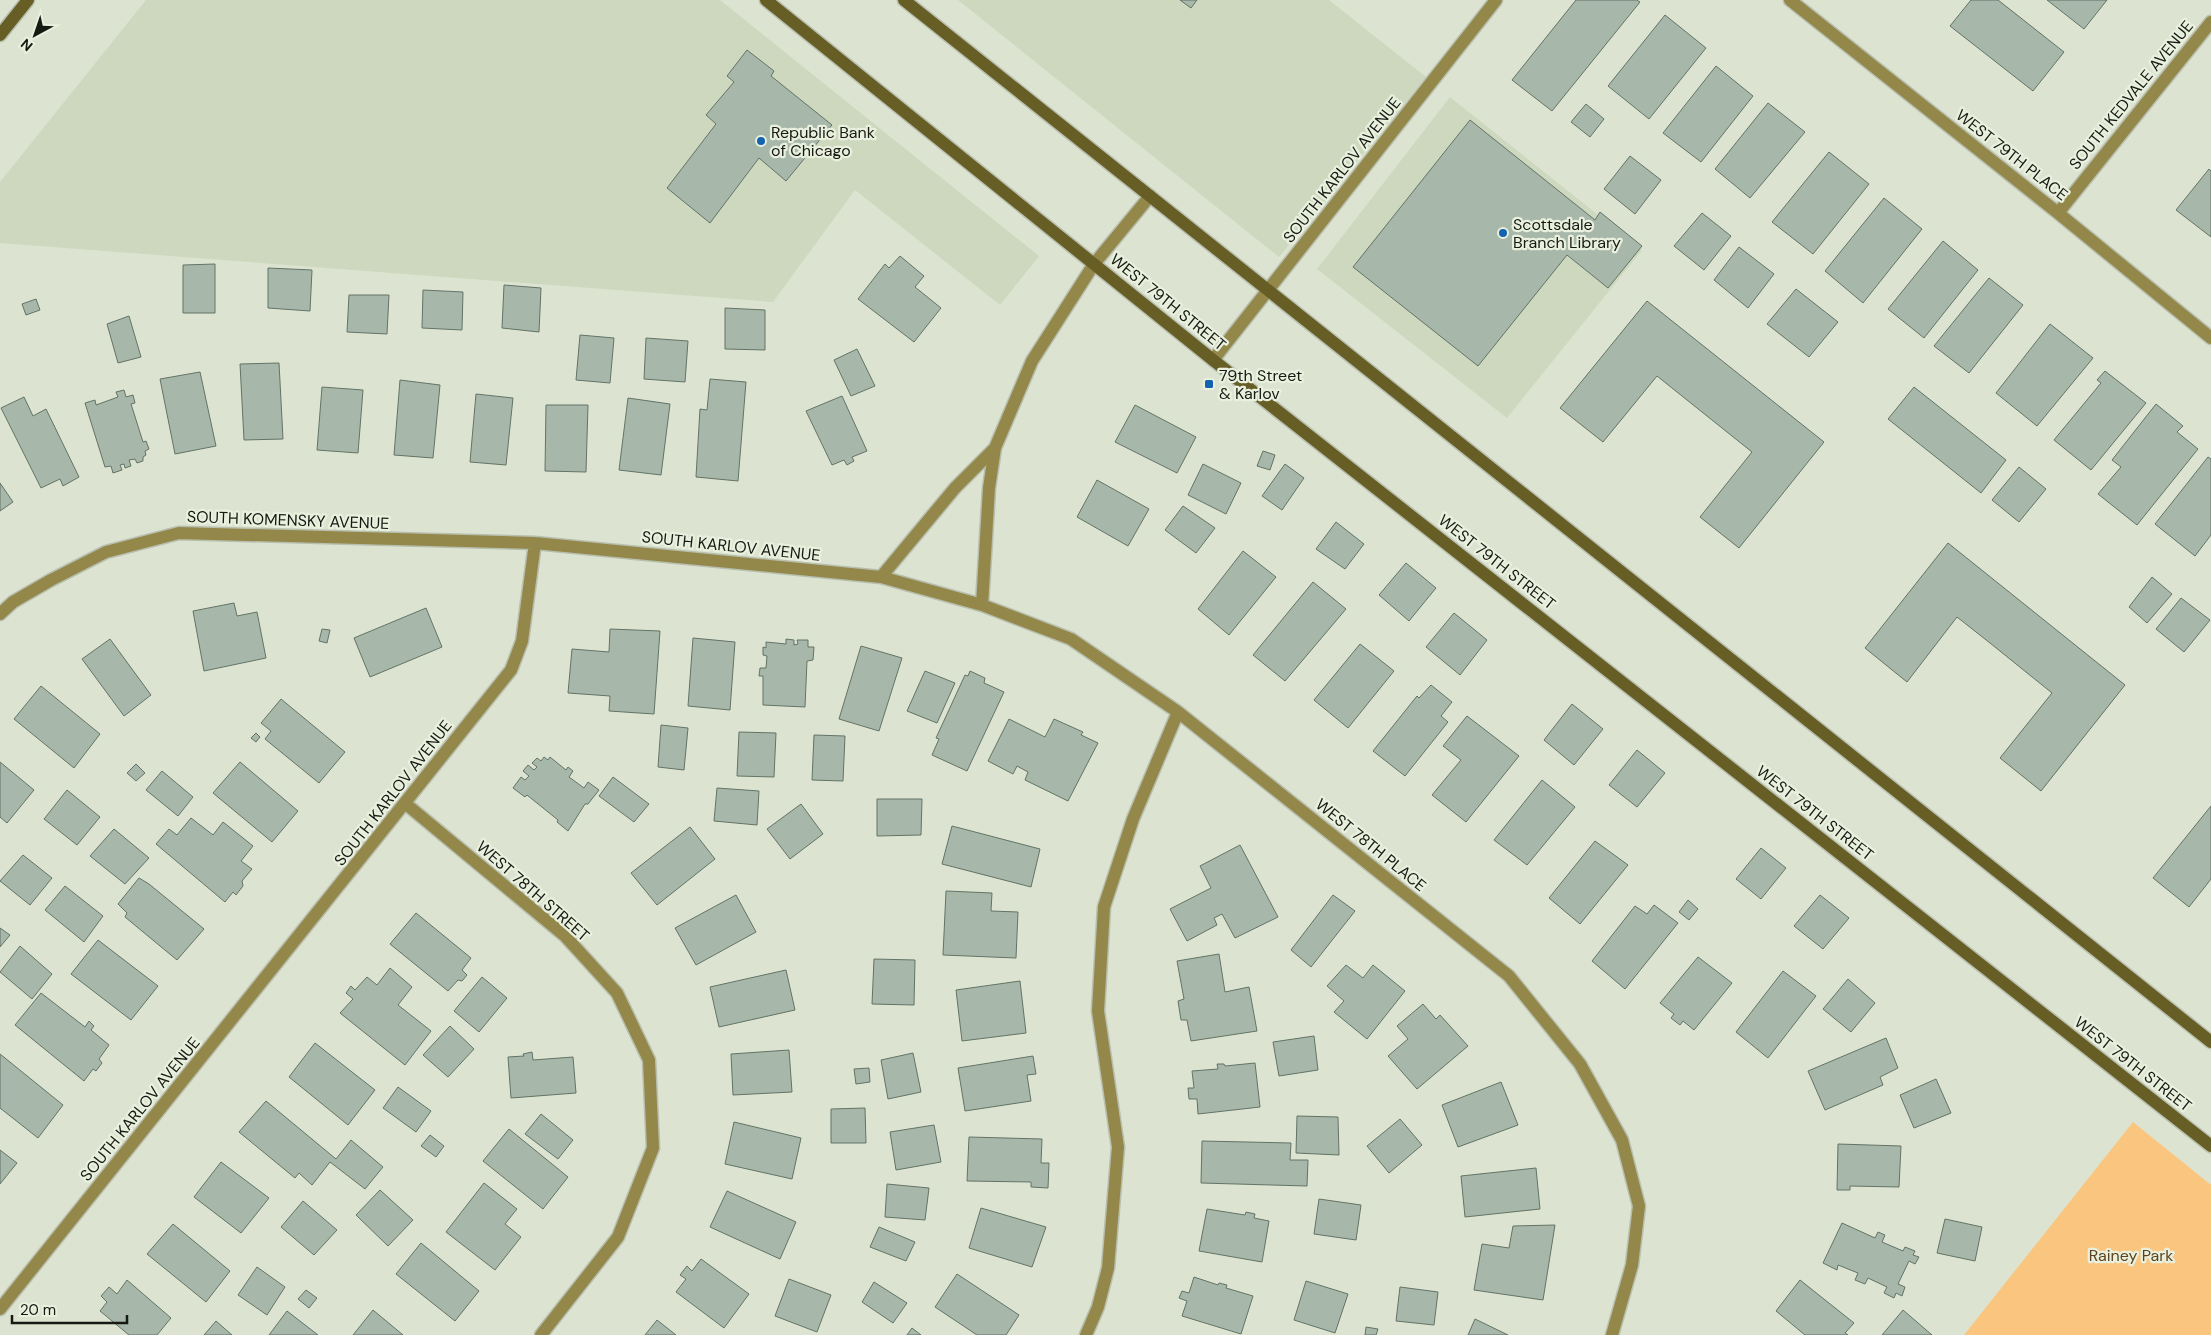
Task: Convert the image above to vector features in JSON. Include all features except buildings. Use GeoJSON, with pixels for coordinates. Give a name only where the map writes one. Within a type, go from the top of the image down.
{"type":"FeatureCollection","features":[{"type":"Feature","properties":{"kind":"main road"},"geometry":{"type":"LineString","coordinates":[[0,35],[28,0]]}},
{"type":"Feature","properties":{"kind":"main road","name":"WEST 79TH STREET"},"geometry":{"type":"LineString","coordinates":[[766,0],[1213,360],[2211,1146]]}},
{"type":"Feature","properties":{"kind":"main road"},"geometry":{"type":"LineString","coordinates":[[904,0],[2211,1042]]}},
{"type":"Feature","properties":{"kind":"street","name":"SOUTH KARLOV AVENUE"},"geometry":{"type":"LineString","coordinates":[[1213,360],[1496,0]]}},
{"type":"Feature","properties":{"kind":"street","name":"WEST 79TH PLACE"},"geometry":{"type":"LineString","coordinates":[[1790,0],[2058,213],[2211,338]]}},
{"type":"Feature","properties":{"kind":"street","name":"SOUTH KEDVALE AVENUE"},"geometry":{"type":"LineString","coordinates":[[2058,213],[2211,22]]}},
{"type":"Feature","properties":{"kind":"street"},"geometry":{"type":"LineString","coordinates":[[982,605],[989,488],[995,448],[1032,360],[1094,264],[1150,196]]}},
{"type":"Feature","properties":{"kind":"street"},"geometry":{"type":"LineString","coordinates":[[881,577],[955,488],[995,448]]}},
{"type":"Feature","properties":{"kind":"street","name":"SOUTH KOMENSKY AVENUE"},"geometry":{"type":"LineString","coordinates":[[0,614],[13,602],[106,552],[179,533],[535,543]]}},
{"type":"Feature","properties":{"kind":"street","name":"SOUTH KARLOV AVENUE"},"geometry":{"type":"LineString","coordinates":[[0,1309],[406,804],[511,670],[522,641],[535,543],[881,577],[982,605]]}},
{"type":"Feature","properties":{"kind":"street","name":"WEST 78TH PLACE"},"geometry":{"type":"LineString","coordinates":[[982,605],[1071,639],[1178,712],[1509,976],[1580,1064],[1622,1140],[1639,1206],[1632,1265],[1612,1335]]}},
{"type":"Feature","properties":{"kind":"street"},"geometry":{"type":"LineString","coordinates":[[1086,1335],[1098,1307],[1108,1268],[1118,1147],[1098,1011],[1104,907],[1133,819],[1178,712]]}},
{"type":"Feature","properties":{"kind":"street","name":"WEST 78TH STREET"},"geometry":{"type":"LineString","coordinates":[[406,804],[565,936],[617,993],[649,1060],[653,1148],[618,1237],[541,1335]]}},
{"type":"Feature","properties":{"kind":"shaded area"},"geometry":{"type":"Polygon","coordinates":[[[146,0],[720,0],[1039,256],[1000,305],[855,190],[773,302],[0,243],[0,182],[146,0]]]}},
{"type":"Feature","properties":{"kind":"shaded area"},"geometry":{"type":"Polygon","coordinates":[[[958,0],[1329,0],[1426,77],[1279,257],[958,0]]]}},
{"type":"Feature","properties":{"kind":"shaded area","name":"Scottsdale Branch Library"},"geometry":{"type":"Polygon","coordinates":[[[1450,97],[1642,250],[1507,418],[1317,269],[1450,97]]]}},
{"type":"Feature","properties":{"kind":"green space","name":"Rainey Park"},"geometry":{"type":"Polygon","coordinates":[[[2133,1122],[2211,1185],[2211,1335],[1964,1335],[2133,1122]]]}},
{"type":"Feature","properties":{"kind":"place","name":"Republic Bank of Chicago"},"geometry":{"type":"Point","coordinates":[761,141]}},
{"type":"Feature","properties":{"kind":"place","name":"Scottsdale Branch Library"},"geometry":{"type":"Point","coordinates":[1503,233]}},
{"type":"Feature","properties":{"kind":"place","name":"79th Street & Karlov"},"geometry":{"type":"Point","coordinates":[1209,384]}}]}
